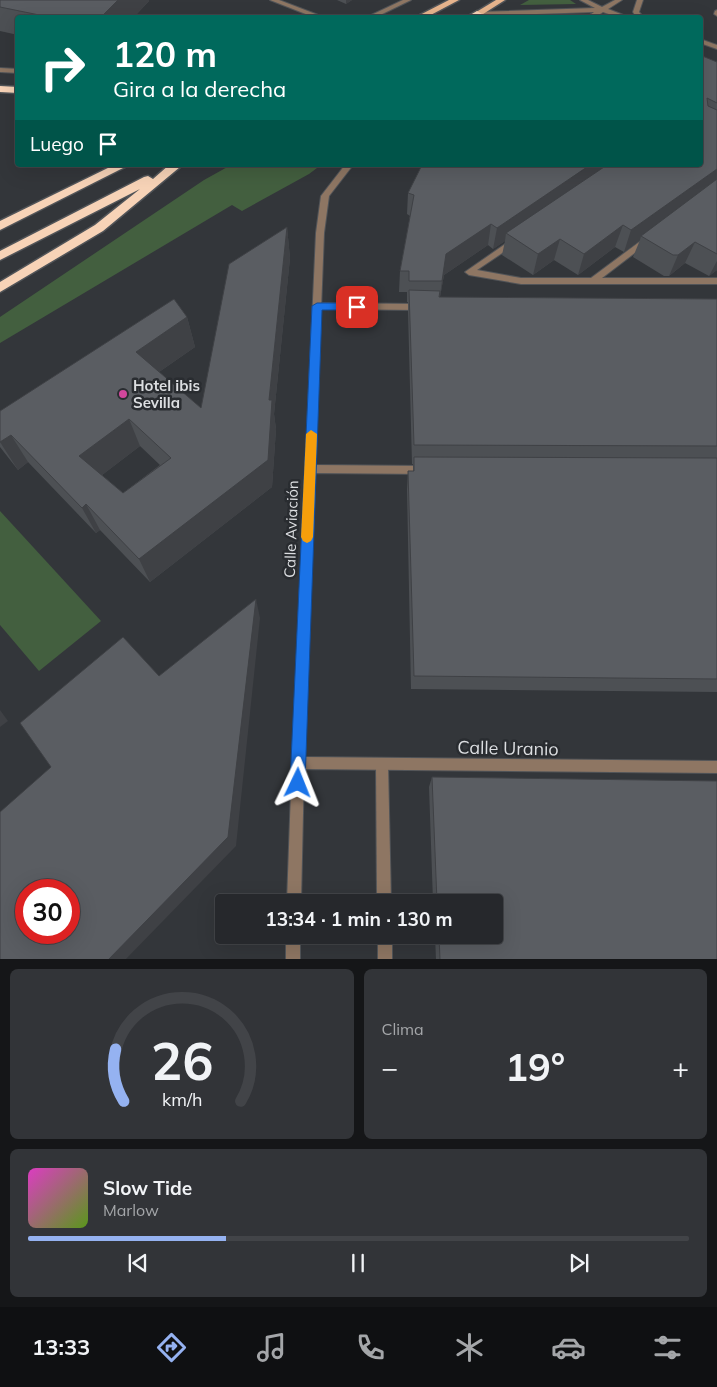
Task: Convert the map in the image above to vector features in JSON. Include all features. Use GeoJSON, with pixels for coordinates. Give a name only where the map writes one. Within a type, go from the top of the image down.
{"type":"FeatureCollection","features":[{"type":"Feature","properties":{"kind":"highway"},"geometry":{"type":"LineString","coordinates":[[0,89],[15,90]]}},
{"type":"Feature","properties":{"kind":"highway"},"geometry":{"type":"LineString","coordinates":[[0,226],[119,167]]}},
{"type":"Feature","properties":{"kind":"highway"},"geometry":{"type":"LineString","coordinates":[[0,256],[174,167]]}},
{"type":"Feature","properties":{"kind":"highway"},"geometry":{"type":"LineString","coordinates":[[0,288],[99,228],[175,167]]}},
{"type":"Feature","properties":{"kind":"main road"},"geometry":{"type":"LineString","coordinates":[[424,15],[455,0]]}},
{"type":"Feature","properties":{"kind":"main road"},"geometry":{"type":"LineString","coordinates":[[475,15],[501,0]]}},
{"type":"Feature","properties":{"kind":"street"},"geometry":{"type":"LineString","coordinates":[[273,0],[315,15]]}},
{"type":"Feature","properties":{"kind":"street"},"geometry":{"type":"LineString","coordinates":[[375,15],[408,0]]}},
{"type":"Feature","properties":{"kind":"street"},"geometry":{"type":"LineString","coordinates":[[583,0],[619,15]]}},
{"type":"Feature","properties":{"kind":"street"},"geometry":{"type":"LineString","coordinates":[[594,15],[619,0]]}},
{"type":"Feature","properties":{"kind":"street"},"geometry":{"type":"LineString","coordinates":[[638,15],[636,12],[640,0]]}},
{"type":"Feature","properties":{"kind":"street"},"geometry":{"type":"LineString","coordinates":[[479,15],[603,10]]}},
{"type":"Feature","properties":{"kind":"street"},"geometry":{"type":"LineString","coordinates":[[492,13],[500,15]]}},
{"type":"Feature","properties":{"kind":"street"},"geometry":{"type":"LineString","coordinates":[[703,42],[717,47]]}},
{"type":"Feature","properties":{"kind":"street"},"geometry":{"type":"LineString","coordinates":[[0,70],[15,71]]}},
{"type":"Feature","properties":{"kind":"street","name":"Calle Aviación"},"geometry":{"type":"LineString","coordinates":[[294,894],[321,224],[325,196],[347,167]]}},
{"type":"Feature","properties":{"kind":"street"},"geometry":{"type":"LineString","coordinates":[[593,281],[655,234]]}},
{"type":"Feature","properties":{"kind":"street"},"geometry":{"type":"LineString","coordinates":[[518,238],[469,272],[521,280],[717,281]]}},
{"type":"Feature","properties":{"kind":"street"},"geometry":{"type":"LineString","coordinates":[[317,306],[427,307]]}},
{"type":"Feature","properties":{"kind":"street"},"geometry":{"type":"LineString","coordinates":[[310,469],[439,470]]}},
{"type":"Feature","properties":{"kind":"street","name":"Calle Uranio"},"geometry":{"type":"LineString","coordinates":[[298,763],[717,767]]}},
{"type":"Feature","properties":{"kind":"street"},"geometry":{"type":"LineString","coordinates":[[382,764],[384,894]]}},
{"type":"Feature","properties":{"kind":"street"},"geometry":{"type":"LineString","coordinates":[[293,959],[294,944]]}},
{"type":"Feature","properties":{"kind":"street"},"geometry":{"type":"LineString","coordinates":[[385,944],[385,959]]}},
{"type":"Feature","properties":{"kind":"green space"},"geometry":{"type":"Polygon","coordinates":[[[529,0],[570,0],[576,4],[520,5],[529,0]]]}},
{"type":"Feature","properties":{"kind":"green space"},"geometry":{"type":"Polygon","coordinates":[[[227,167],[318,167],[242,211],[232,205],[0,343],[0,317],[204,180],[227,167]]]}},
{"type":"Feature","properties":{"kind":"green space"},"geometry":{"type":"Polygon","coordinates":[[[0,511],[101,621],[39,671],[0,625],[0,511]]]}},
{"type":"Feature","properties":{"kind":"building"},"geometry":{"type":"Polygon","coordinates":[[[0,0],[118,0],[103,15],[39,15],[0,7],[0,0]]]}},
{"type":"Feature","properties":{"kind":"building"},"geometry":{"type":"Polygon","coordinates":[[[703,56],[717,62],[717,103],[707,98],[708,106],[717,110],[717,169],[631,230],[623,225],[584,254],[560,239],[538,254],[506,233],[604,167],[703,167],[703,56]]]}},
{"type":"Feature","properties":{"kind":"building"},"geometry":{"type":"Polygon","coordinates":[[[421,167],[587,167],[497,228],[491,224],[446,254],[442,281],[409,281],[409,271],[400,271],[414,195],[408,193],[421,167]]]}},
{"type":"Feature","properties":{"kind":"building"},"geometry":{"type":"Polygon","coordinates":[[[717,179],[717,254],[695,242],[678,255],[673,255],[641,236],[717,179]]]}},
{"type":"Feature","properties":{"kind":"building"},"geometry":{"type":"Polygon","coordinates":[[[287,227],[269,400],[272,400],[268,460],[139,559],[86,504],[82,508],[11,435],[0,442],[0,411],[174,299],[187,317],[136,352],[201,408],[229,264],[287,227]],[[129,419],[79,456],[123,493],[171,458],[129,419]]]}},
{"type":"Feature","properties":{"kind":"building"},"geometry":{"type":"Polygon","coordinates":[[[409,290],[440,291],[439,297],[717,299],[717,446],[414,445],[409,290]]]}},
{"type":"Feature","properties":{"kind":"building"},"geometry":{"type":"Polygon","coordinates":[[[414,457],[717,458],[717,679],[414,676],[408,471],[414,471],[414,457]]]}},
{"type":"Feature","properties":{"kind":"building"},"geometry":{"type":"Polygon","coordinates":[[[256,599],[228,837],[109,959],[0,959],[0,812],[51,767],[20,723],[123,637],[159,676],[256,599]]]}},
{"type":"Feature","properties":{"kind":"building"},"geometry":{"type":"Polygon","coordinates":[[[432,777],[717,781],[717,959],[440,959],[439,944],[503,944],[503,894],[437,894],[432,777]]]}},
{"type":"Feature","properties":{"kind":"slow traffic"},"geometry":{"type":"LineString","coordinates":[[307,537],[311,434]]}},
{"type":"Feature","properties":{"kind":"place","name":"Hotel ibis Sevilla"},"geometry":{"type":"Point","coordinates":[123,394]}},
{"type":"Feature","properties":{"kind":"route"},"geometry":{"type":"LineString","coordinates":[[298,783],[317,306],[357,307]]}}]}
